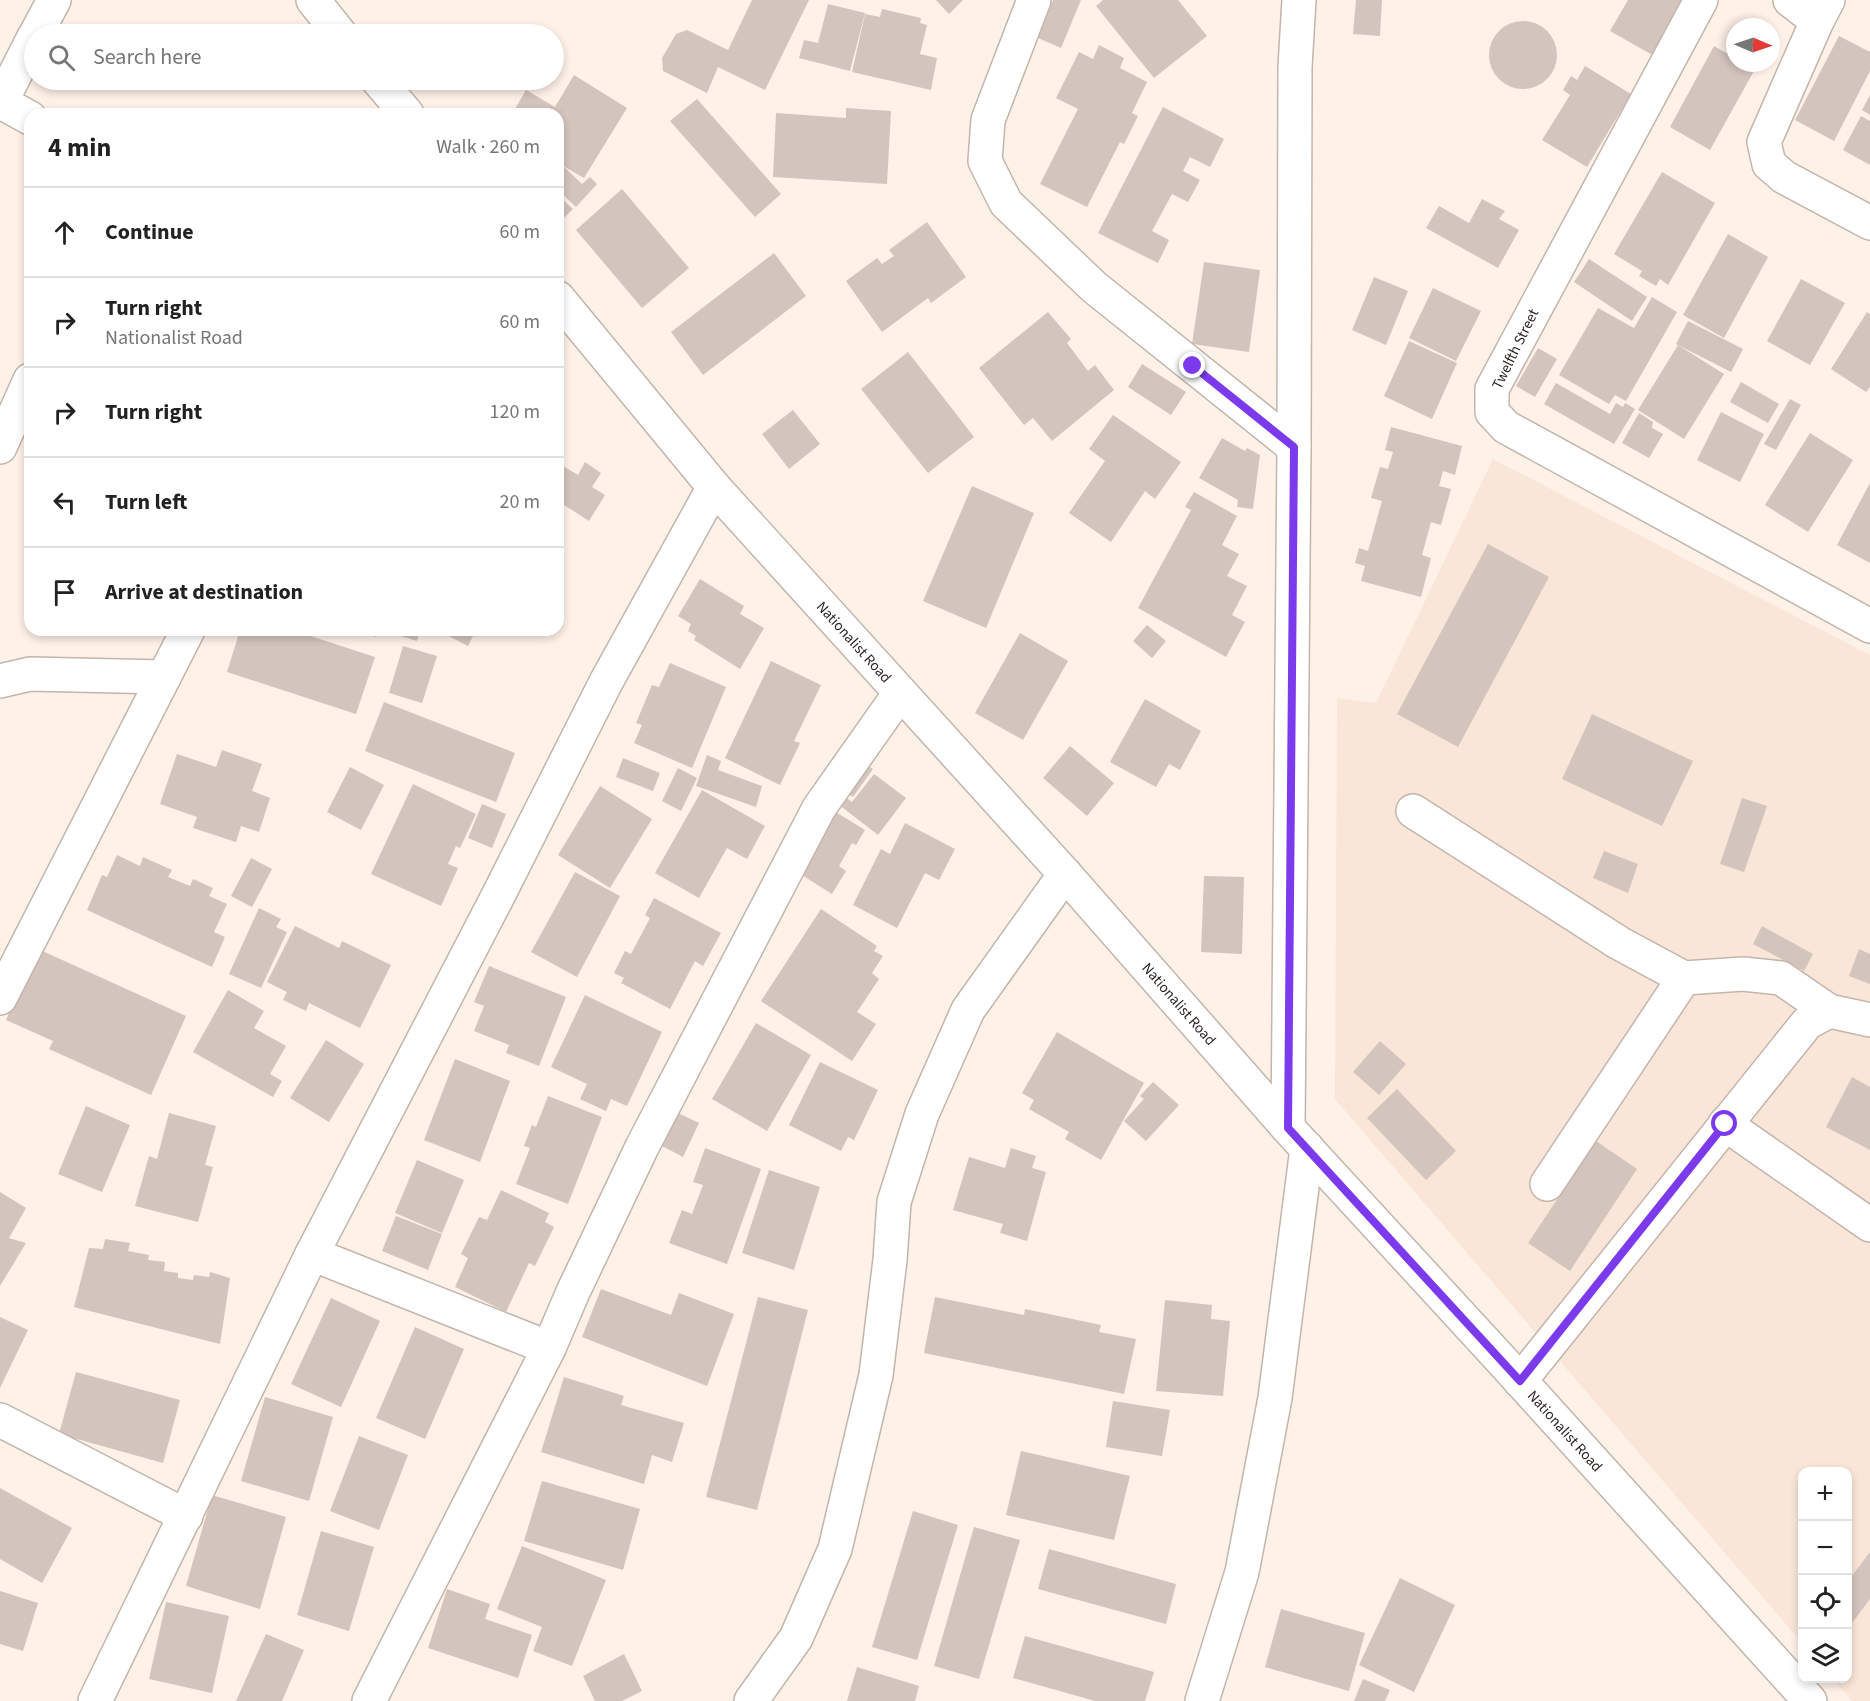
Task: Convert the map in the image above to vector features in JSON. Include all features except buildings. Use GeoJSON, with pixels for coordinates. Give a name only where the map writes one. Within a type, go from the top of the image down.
{"type":"FeatureCollection","features":[{"type":"Feature","properties":{"kind":"street"},"geometry":{"type":"LineString","coordinates":[[41,24],[54,0]]}},
{"type":"Feature","properties":{"kind":"street"},"geometry":{"type":"LineString","coordinates":[[313,0],[332,24]]}},
{"type":"Feature","properties":{"kind":"street"},"geometry":{"type":"LineString","coordinates":[[1034,0],[988,120],[985,161],[1006,203],[1094,287],[1294,447]]}},
{"type":"Feature","properties":{"kind":"street"},"geometry":{"type":"LineString","coordinates":[[1202,1701],[1242,1572],[1272,1410],[1297,1138],[1294,447],[1295,67],[1299,0]]}},
{"type":"Feature","properties":{"kind":"street","name":"Twelfth Street"},"geometry":{"type":"LineString","coordinates":[[1701,0],[1492,389],[1492,412],[1506,427],[1870,626]]}},
{"type":"Feature","properties":{"kind":"street"},"geometry":{"type":"LineString","coordinates":[[1790,0],[1823,10],[1764,142],[1769,164],[1784,177],[1870,223]]}},
{"type":"Feature","properties":{"kind":"street"},"geometry":{"type":"LineString","coordinates":[[24,57],[0,103],[24,115]]}},
{"type":"Feature","properties":{"kind":"street"},"geometry":{"type":"LineString","coordinates":[[386,90],[401,108]]}},
{"type":"Feature","properties":{"kind":"street","name":"Nationalist Road"},"geometry":{"type":"LineString","coordinates":[[564,304],[714,487],[1065,873],[1297,1138],[1810,1701]]}},
{"type":"Feature","properties":{"kind":"street"},"geometry":{"type":"LineString","coordinates":[[0,447],[24,393]]}},
{"type":"Feature","properties":{"kind":"street"},"geometry":{"type":"LineString","coordinates":[[95,1701],[312,1254],[494,905],[606,682],[714,487]]}},
{"type":"Feature","properties":{"kind":"street"},"geometry":{"type":"LineString","coordinates":[[0,998],[185,636]]}},
{"type":"Feature","properties":{"kind":"street"},"geometry":{"type":"LineString","coordinates":[[0,681],[30,674],[164,677]]}},
{"type":"Feature","properties":{"kind":"street"},"geometry":{"type":"LineString","coordinates":[[369,1701],[549,1348],[642,1147],[819,808],[900,693]]}},
{"type":"Feature","properties":{"kind":"street"},"geometry":{"type":"LineString","coordinates":[[1413,811],[1619,943],[1684,978],[1743,974],[1780,978],[1829,1011],[1870,1020]]}},
{"type":"Feature","properties":{"kind":"street"},"geometry":{"type":"LineString","coordinates":[[751,1701],[796,1638],[835,1548],[876,1376],[890,1260],[894,1202],[922,1114],[968,1010],[1065,873]]}},
{"type":"Feature","properties":{"kind":"street"},"geometry":{"type":"LineString","coordinates":[[1547,1184],[1684,978]]}},
{"type":"Feature","properties":{"kind":"street"},"geometry":{"type":"LineString","coordinates":[[1520,1381],[1807,1023],[1829,1011]]}},
{"type":"Feature","properties":{"kind":"street"},"geometry":{"type":"LineString","coordinates":[[1725,1124],[1870,1224]]}},
{"type":"Feature","properties":{"kind":"street"},"geometry":{"type":"LineString","coordinates":[[312,1254],[549,1348]]}},
{"type":"Feature","properties":{"kind":"street"},"geometry":{"type":"LineString","coordinates":[[0,1420],[186,1516]]}},
{"type":"Feature","properties":{"kind":"shaded area"},"geometry":{"type":"Polygon","coordinates":[[[1493,459],[1870,655],[1870,1701],[1852,1701],[1836,1683],[1852,1683],[1852,1467],[1798,1467],[1798,1638],[1335,1099],[1337,698],[1376,703],[1493,459]]]}},
{"type":"Feature","properties":{"kind":"route"},"geometry":{"type":"LineString","coordinates":[[1193,366],[1294,447],[1288,1128],[1520,1381],[1725,1124]]}}]}
